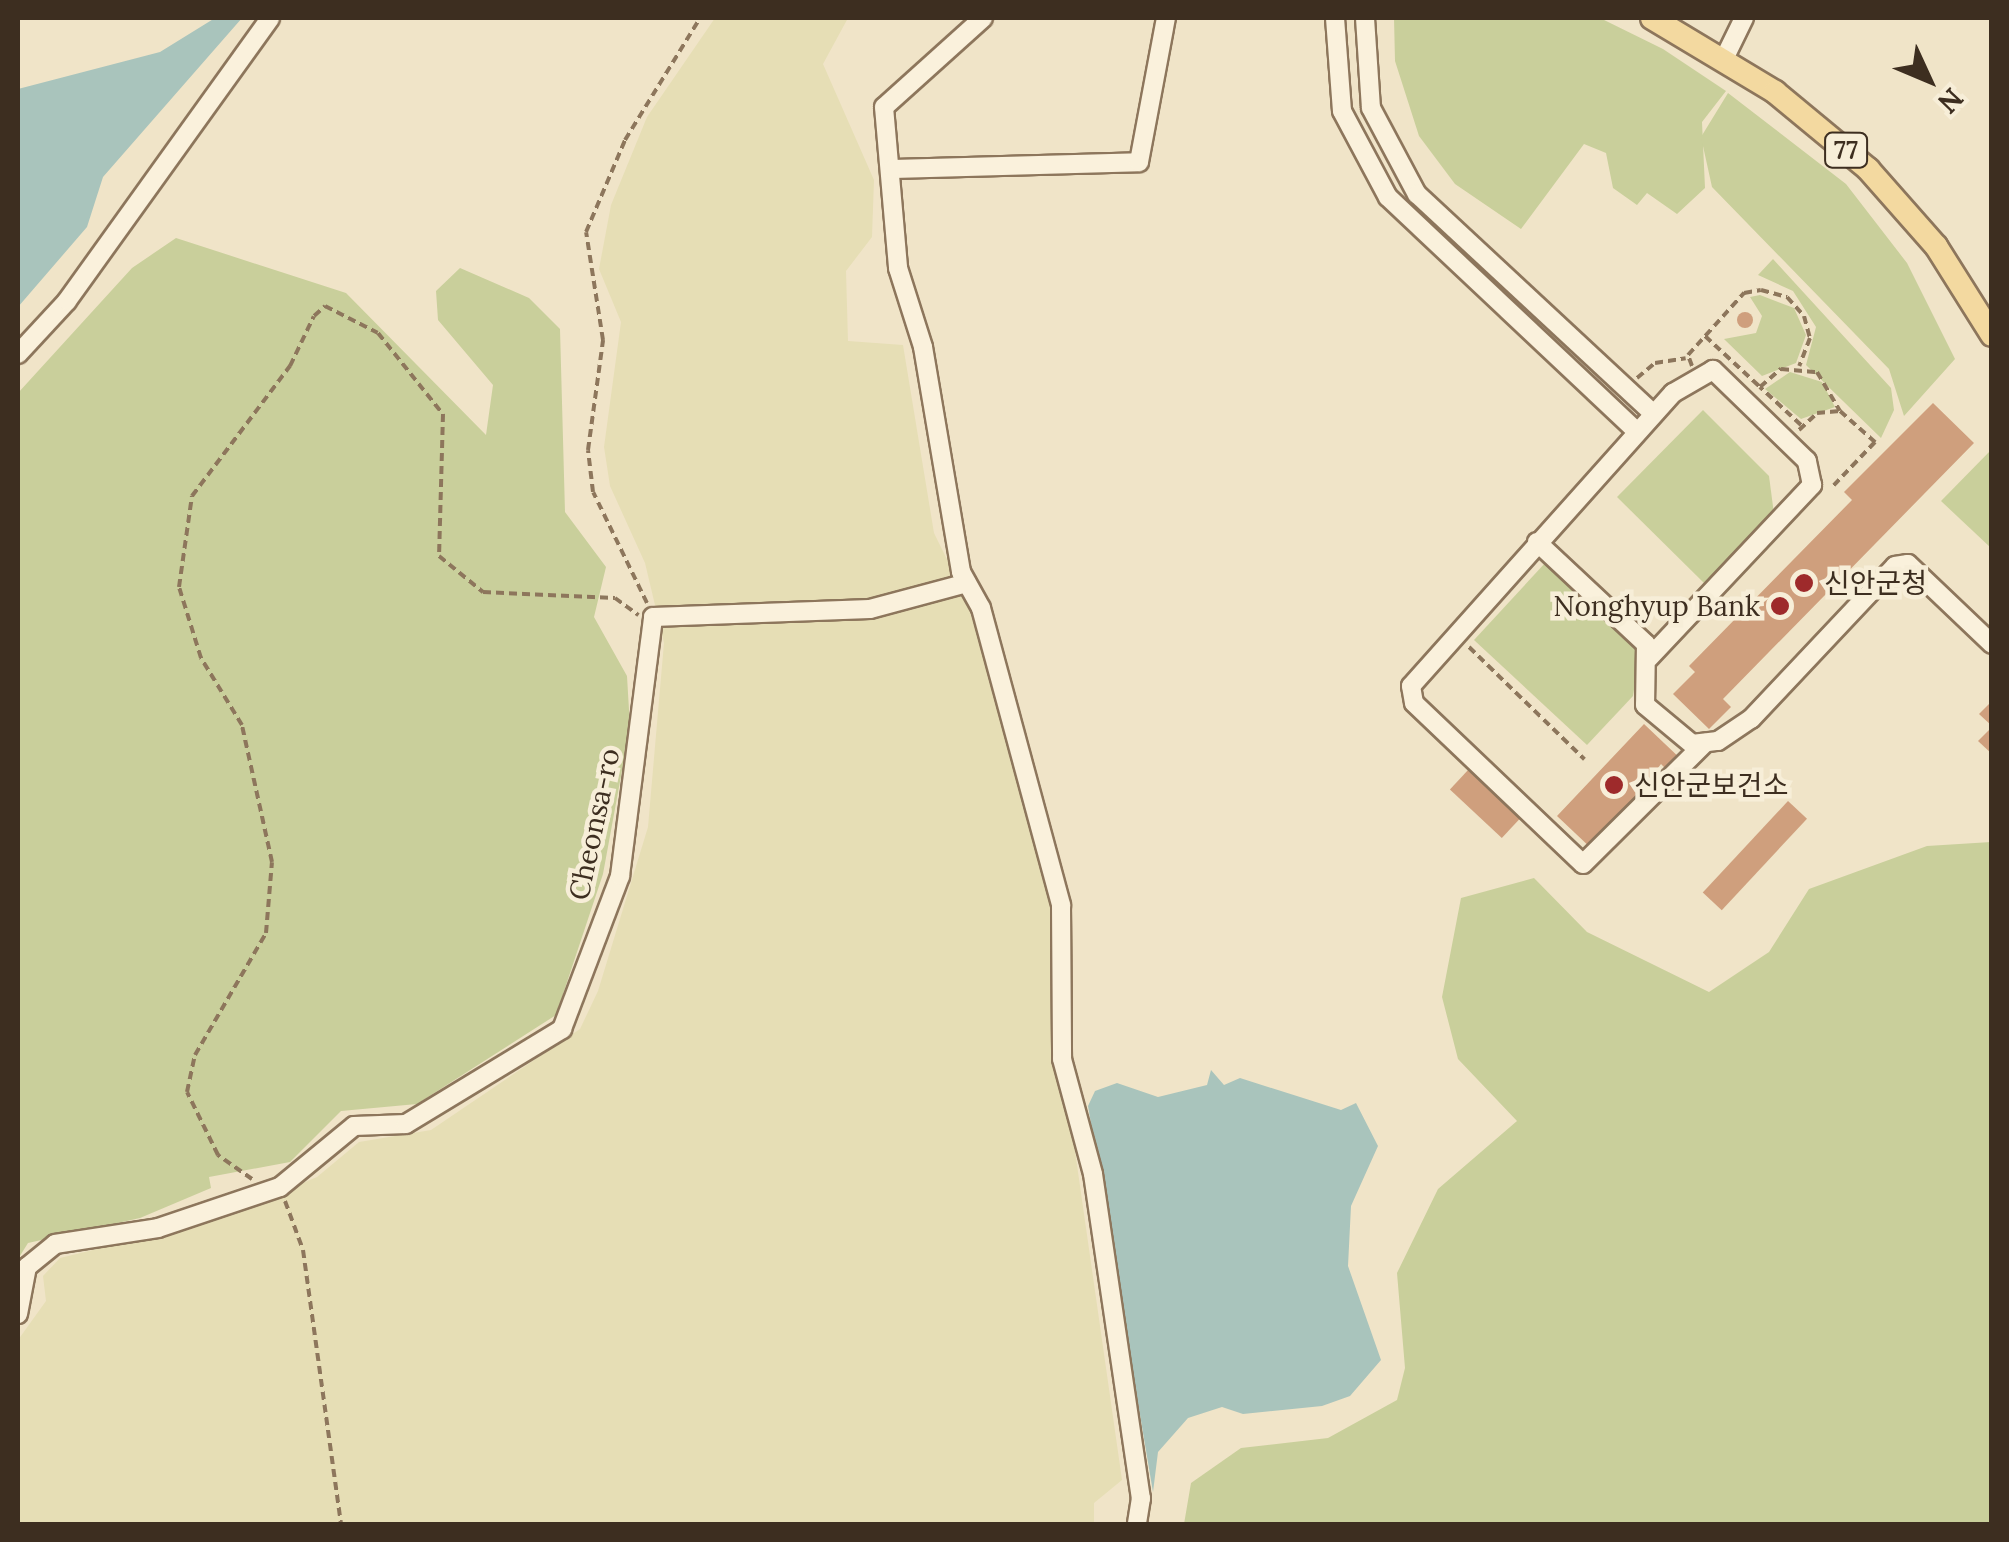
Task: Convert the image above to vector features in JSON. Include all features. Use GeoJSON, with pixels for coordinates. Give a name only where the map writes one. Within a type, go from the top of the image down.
{"type":"FeatureCollection","features":[{"type":"Feature","properties":{"kind":"main road","name":"77"},"geometry":{"type":"LineString","coordinates":[[1652,18],[1724,58],[1804,114],[1897,198],[1992,334]]}},
{"type":"Feature","properties":{"kind":"street"},"geometry":{"type":"LineString","coordinates":[[18,354],[67,300],[270,18]]}},
{"type":"Feature","properties":{"kind":"street"},"geometry":{"type":"LineString","coordinates":[[983,18],[884,107],[893,169],[898,268],[923,348],[967,583],[1061,905],[1062,1060],[1093,1174],[1142,1498],[1138,1524]]}},
{"type":"Feature","properties":{"kind":"street"},"geometry":{"type":"LineString","coordinates":[[893,169],[1140,162],[1166,18]]}},
{"type":"Feature","properties":{"kind":"street"},"geometry":{"type":"LineString","coordinates":[[1335,18],[1342,111],[1388,197],[1638,432]]}},
{"type":"Feature","properties":{"kind":"street"},"geometry":{"type":"LineString","coordinates":[[1364,18],[1371,108],[1418,194],[1654,414]]}},
{"type":"Feature","properties":{"kind":"street"},"geometry":{"type":"LineString","coordinates":[[1724,58],[1744,18]]}},
{"type":"Feature","properties":{"kind":"street"},"geometry":{"type":"LineString","coordinates":[[1705,743],[1656,722],[1640,686],[1649,658],[1812,485],[1807,461],[1712,370],[1698,372],[1673,393],[1416,673],[1414,703],[1584,864],[1705,743],[1751,719],[1895,566],[1908,564],[1992,644]]}},
{"type":"Feature","properties":{"kind":"street"},"geometry":{"type":"LineString","coordinates":[[1537,542],[1646,644],[1649,658]]}},
{"type":"Feature","properties":{"kind":"street"},"geometry":{"type":"LineString","coordinates":[[653,620],[870,608],[967,583]]}},
{"type":"Feature","properties":{"kind":"street","name":"Cheonsa-ro"},"geometry":{"type":"LineString","coordinates":[[18,1314],[26,1267],[55,1244],[158,1228],[274,1189],[354,1126],[406,1124],[572,1016],[620,876],[653,620]]}},
{"type":"Feature","properties":{"kind":"path"},"geometry":{"type":"LineString","coordinates":[[653,620],[594,492],[588,450],[604,340],[586,232],[594,197],[700,18]]}},
{"type":"Feature","properties":{"kind":"path"},"geometry":{"type":"LineString","coordinates":[[1698,372],[1686,358],[1749,291],[1781,294],[1809,330],[1799,366],[1760,387]]}},
{"type":"Feature","properties":{"kind":"path"},"geometry":{"type":"LineString","coordinates":[[341,1524],[303,1250],[274,1189],[218,1155],[187,1092],[195,1055],[266,933],[272,862],[242,725],[201,658],[179,587],[192,496],[290,366],[314,316],[325,306],[378,333],[436,401],[448,450],[436,492],[440,556],[483,592],[615,598],[653,620]]}},
{"type":"Feature","properties":{"kind":"path"},"geometry":{"type":"LineString","coordinates":[[1705,336],[1801,425]]}},
{"type":"Feature","properties":{"kind":"path"},"geometry":{"type":"LineString","coordinates":[[1799,366],[1826,380],[1840,411]]}},
{"type":"Feature","properties":{"kind":"path"},"geometry":{"type":"LineString","coordinates":[[1453,632],[1584,759]]}},
{"type":"Feature","properties":{"kind":"shaded area"},"geometry":{"type":"Polygon","coordinates":[[[715,18],[848,18],[823,64],[874,180],[872,237],[846,271],[848,341],[903,345],[934,533],[967,600],[1050,900],[1052,1053],[1069,1109],[1122,1480],[1094,1503],[1094,1524],[18,1524],[18,1340],[46,1301],[43,1276],[60,1258],[212,1221],[317,1177],[359,1142],[431,1130],[580,1029],[598,991],[648,827],[664,643],[645,563],[610,486],[604,447],[621,322],[599,269],[611,205],[647,117],[715,18]]]}},
{"type":"Feature","properties":{"kind":"green space"},"geometry":{"type":"Polygon","coordinates":[[[1394,18],[1600,18],[1663,49],[1726,91],[1702,122],[1705,188],[1677,214],[1647,193],[1637,205],[1613,188],[1606,153],[1584,144],[1521,229],[1455,184],[1419,136],[1395,61],[1394,18]]]}},
{"type":"Feature","properties":{"kind":"green space"},"geometry":{"type":"Polygon","coordinates":[[[1728,93],[1846,184],[1907,263],[1955,359],[1904,416],[1889,369],[1712,187],[1701,137],[1728,93]]]}},
{"type":"Feature","properties":{"kind":"green space"},"geometry":{"type":"Polygon","coordinates":[[[176,238],[346,293],[486,435],[493,385],[438,320],[436,291],[460,268],[529,298],[560,329],[565,512],[606,567],[594,617],[627,676],[630,727],[603,874],[556,1015],[417,1104],[341,1111],[290,1162],[209,1177],[211,1188],[140,1218],[28,1243],[18,1259],[18,393],[132,268],[176,238]]]}},
{"type":"Feature","properties":{"kind":"green space"},"geometry":{"type":"Polygon","coordinates":[[[1773,259],[1891,388],[1894,410],[1881,438],[1806,365],[1816,327],[1793,291],[1758,275],[1773,259]]]}},
{"type":"Feature","properties":{"kind":"green space"},"geometry":{"type":"Polygon","coordinates":[[[1760,295],[1794,308],[1806,335],[1796,363],[1762,376],[1724,339],[1756,333],[1762,316],[1750,297],[1760,295]]]}},
{"type":"Feature","properties":{"kind":"green space"},"geometry":{"type":"Polygon","coordinates":[[[1790,372],[1822,382],[1835,407],[1801,419],[1765,389],[1790,372]]]}},
{"type":"Feature","properties":{"kind":"green space"},"geometry":{"type":"Polygon","coordinates":[[[1703,410],[1769,476],[1774,514],[1705,584],[1617,497],[1703,410]]]}},
{"type":"Feature","properties":{"kind":"green space"},"geometry":{"type":"Polygon","coordinates":[[[1991,450],[1991,548],[1941,501],[1991,450]]]}},
{"type":"Feature","properties":{"kind":"green space"},"geometry":{"type":"Polygon","coordinates":[[[1546,562],[1640,650],[1633,696],[1587,745],[1474,640],[1546,562]]]}},
{"type":"Feature","properties":{"kind":"green space"},"geometry":{"type":"Polygon","coordinates":[[[1991,842],[1991,1524],[1184,1524],[1191,1483],[1241,1448],[1328,1438],[1397,1400],[1405,1368],[1397,1273],[1438,1189],[1517,1121],[1458,1059],[1442,997],[1461,898],[1534,878],[1587,932],[1709,992],[1769,952],[1809,889],[1927,846],[1991,842]]]}},
{"type":"Feature","properties":{"kind":"water"},"geometry":{"type":"Polygon","coordinates":[[[215,18],[242,18],[103,177],[87,227],[18,307],[18,89],[160,52],[215,18]]]}},
{"type":"Feature","properties":{"kind":"water"},"geometry":{"type":"Polygon","coordinates":[[[1211,1070],[1224,1085],[1240,1078],[1341,1110],[1356,1103],[1378,1146],[1351,1206],[1348,1266],[1381,1360],[1350,1396],[1322,1406],[1243,1414],[1222,1407],[1188,1418],[1158,1452],[1153,1492],[1088,1106],[1095,1091],[1117,1083],[1158,1097],[1207,1085],[1211,1070]]]}},
{"type":"Feature","properties":{"kind":"building"},"geometry":{"type":"Polygon","coordinates":[[[1745,312],[1753,320],[1745,328],[1737,320],[1745,312]]]}},
{"type":"Feature","properties":{"kind":"building","name":"신안군청"},"geometry":{"type":"Polygon","coordinates":[[[1933,403],[1974,443],[1723,699],[1731,707],[1709,729],[1673,694],[1695,672],[1689,666],[1852,500],[1844,492],[1933,403]]]}},
{"type":"Feature","properties":{"kind":"building"},"geometry":{"type":"Polygon","coordinates":[[[1992,701],[1992,726],[1979,714],[1992,701]]]}},
{"type":"Feature","properties":{"kind":"building","name":"신안군보건소"},"geometry":{"type":"Polygon","coordinates":[[[1644,724],[1684,762],[1672,775],[1661,764],[1593,850],[1557,816],[1644,724]]]}},
{"type":"Feature","properties":{"kind":"building"},"geometry":{"type":"Polygon","coordinates":[[[1992,727],[1992,754],[1978,741],[1992,727]]]}},
{"type":"Feature","properties":{"kind":"building"},"geometry":{"type":"Polygon","coordinates":[[[1469,769],[1521,817],[1502,838],[1450,789],[1469,769]]]}},
{"type":"Feature","properties":{"kind":"building"},"geometry":{"type":"Polygon","coordinates":[[[1788,801],[1807,819],[1722,910],[1703,892],[1788,801]]]}},
{"type":"Feature","properties":{"kind":"place","name":"신안군청"},"geometry":{"type":"Point","coordinates":[1804,583]}},
{"type":"Feature","properties":{"kind":"place","name":"Nonghyup Bank"},"geometry":{"type":"Point","coordinates":[1780,606]}},
{"type":"Feature","properties":{"kind":"place","name":"신안군보건소"},"geometry":{"type":"Point","coordinates":[1614,785]}}]}
